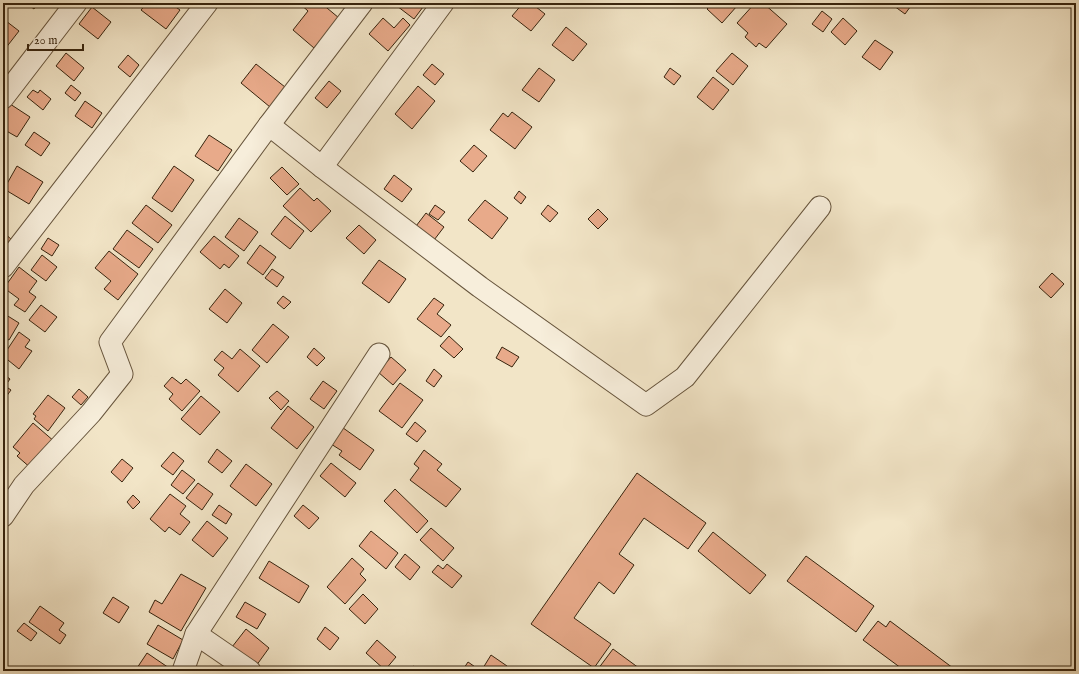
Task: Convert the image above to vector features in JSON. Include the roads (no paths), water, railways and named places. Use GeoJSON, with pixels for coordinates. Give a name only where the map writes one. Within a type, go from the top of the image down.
{"type":"FeatureCollection","features":[{"type":"Feature","properties":{"kind":"street"},"geometry":{"type":"LineString","coordinates":[[3,98],[76,3]]}},
{"type":"Feature","properties":{"kind":"street"},"geometry":{"type":"LineString","coordinates":[[3,267],[207,3]]}},
{"type":"Feature","properties":{"kind":"street"},"geometry":{"type":"LineString","coordinates":[[3,516],[24,485],[91,413],[122,374],[110,342],[269,125],[362,3]]}},
{"type":"Feature","properties":{"kind":"street"},"geometry":{"type":"LineString","coordinates":[[322,167],[443,3]]}},
{"type":"Feature","properties":{"kind":"street"},"geometry":{"type":"LineString","coordinates":[[269,125],[480,287],[646,405],[685,378],[820,207]]}},
{"type":"Feature","properties":{"kind":"street"},"geometry":{"type":"LineString","coordinates":[[183,671],[196,634],[379,354]]}},
{"type":"Feature","properties":{"kind":"street"},"geometry":{"type":"LineString","coordinates":[[196,634],[250,671]]}}]}
